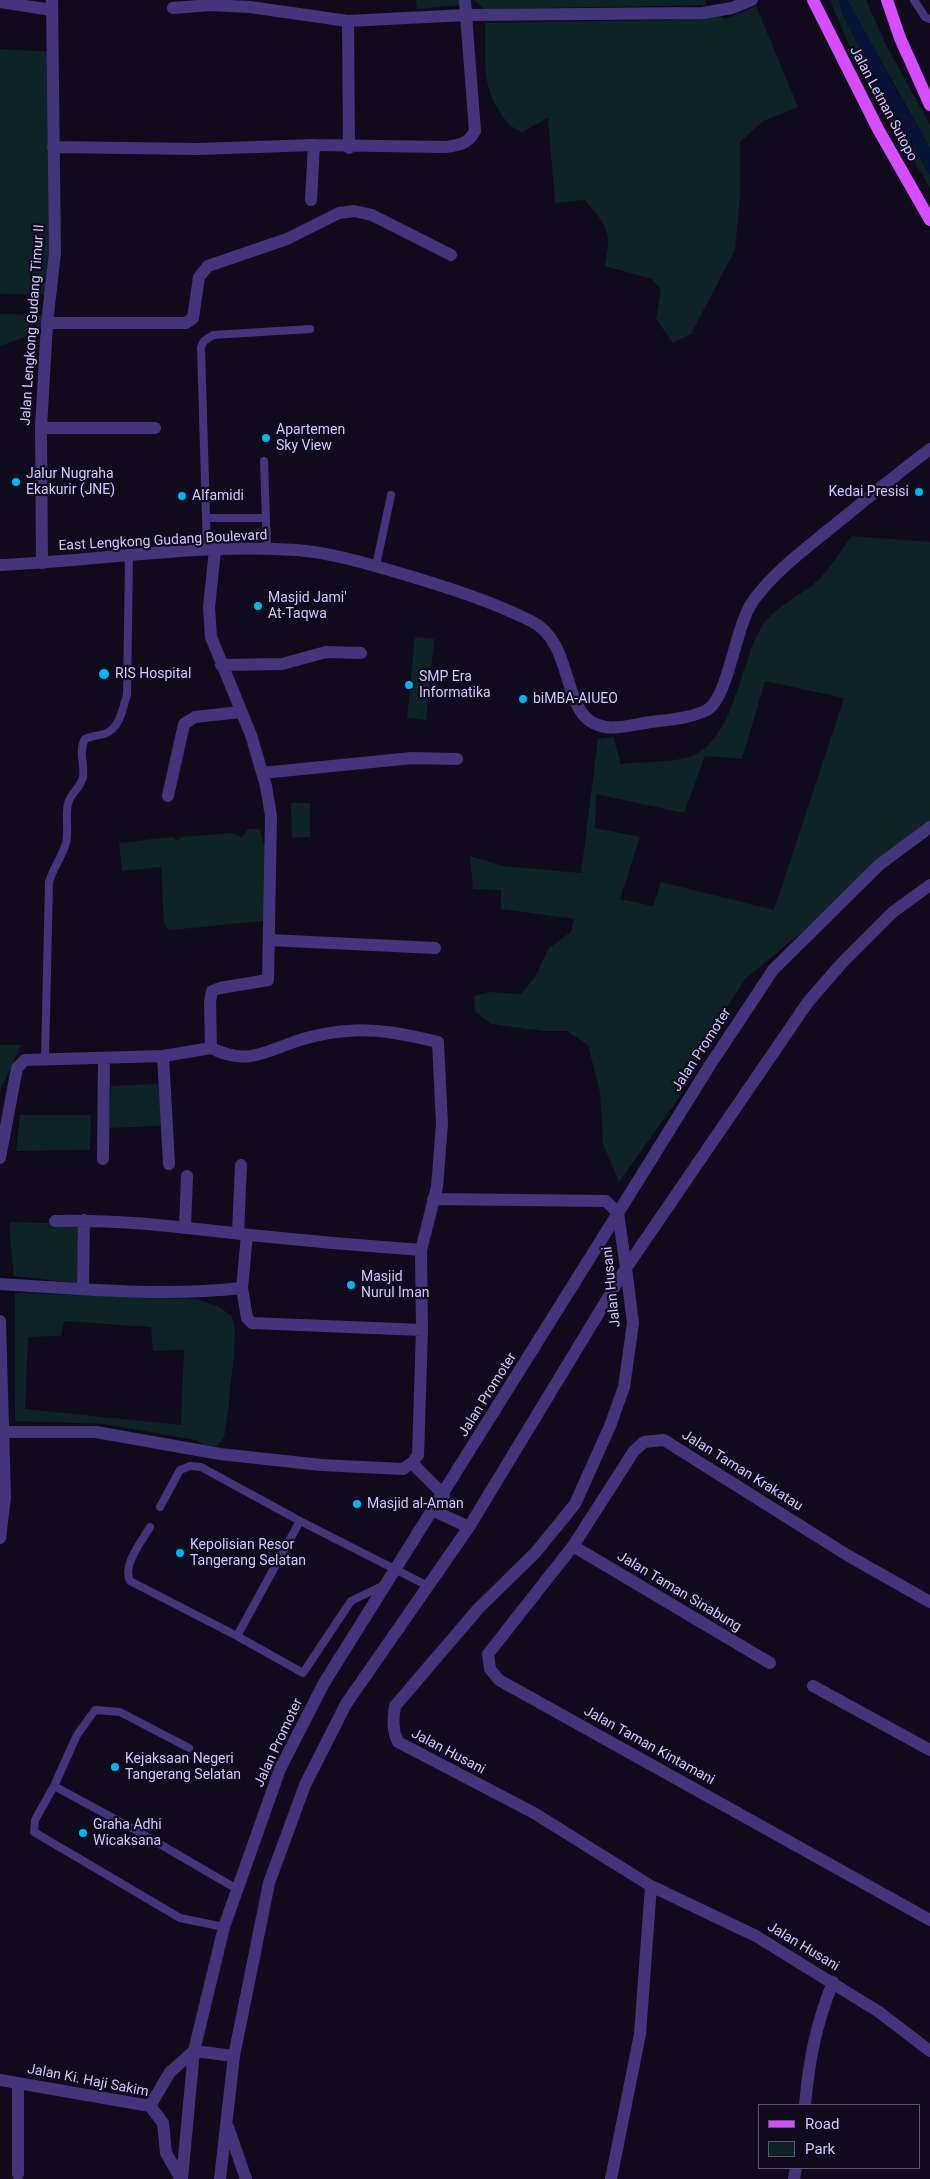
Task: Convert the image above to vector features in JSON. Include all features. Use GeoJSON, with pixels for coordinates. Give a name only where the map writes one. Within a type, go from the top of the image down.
{"type":"FeatureCollection","features":[{"type":"Feature","properties":{"kind":"main road","name":"Jalan Letnan Sutopo"},"geometry":{"type":"LineString","coordinates":[[813,0],[878,129],[930,220]]}},
{"type":"Feature","properties":{"kind":"main road"},"geometry":{"type":"LineString","coordinates":[[887,0],[900,38],[930,105]]}},
{"type":"Feature","properties":{"kind":"street"},"geometry":{"type":"LineString","coordinates":[[54,147],[198,150],[314,145],[349,148],[446,147],[462,145],[470,141],[475,131],[465,0]]}},
{"type":"Feature","properties":{"kind":"street"},"geometry":{"type":"LineString","coordinates":[[173,8],[210,5],[250,7],[348,21],[466,15],[702,13],[732,8],[752,0]]}},
{"type":"Feature","properties":{"kind":"street"},"geometry":{"type":"LineString","coordinates":[[0,2],[52,5]]}},
{"type":"Feature","properties":{"kind":"street","name":"Jalan Lengkong Gudang Timur II"},"geometry":{"type":"LineString","coordinates":[[42,563],[41,428],[47,323],[55,253],[52,5]]}},
{"type":"Feature","properties":{"kind":"street"},"geometry":{"type":"LineString","coordinates":[[348,21],[349,148]]}},
{"type":"Feature","properties":{"kind":"street"},"geometry":{"type":"LineString","coordinates":[[311,200],[314,145]]}},
{"type":"Feature","properties":{"kind":"street"},"geometry":{"type":"LineString","coordinates":[[47,323],[186,322],[193,318],[199,278],[208,266],[287,239],[340,213],[354,211],[372,215],[451,255]]}},
{"type":"Feature","properties":{"kind":"street"},"geometry":{"type":"LineString","coordinates":[[41,428],[155,428]]}},
{"type":"Feature","properties":{"kind":"street","name":"East Lengkong Gudang Boulevard"},"geometry":{"type":"LineString","coordinates":[[0,565],[211,550],[267,550],[327,554],[376,566],[447,588],[535,623],[547,633],[558,647],[580,713],[594,724],[613,727],[695,714],[711,707],[718,699],[744,616],[767,582],[930,448]]}},
{"type":"Feature","properties":{"kind":"street"},"geometry":{"type":"LineString","coordinates":[[211,550],[209,607],[211,637],[251,736],[262,773],[271,816],[268,980],[212,991],[211,1048]]}},
{"type":"Feature","properties":{"kind":"street"},"geometry":{"type":"LineString","coordinates":[[221,665],[282,664],[326,652],[361,652]]}},
{"type":"Feature","properties":{"kind":"street"},"geometry":{"type":"LineString","coordinates":[[168,796],[184,724],[195,717],[240,712]]}},
{"type":"Feature","properties":{"kind":"street"},"geometry":{"type":"LineString","coordinates":[[262,773],[412,758],[457,759]]}},
{"type":"Feature","properties":{"kind":"street","name":"Jalan Promoter"},"geometry":{"type":"LineString","coordinates":[[181,2179],[194,2051],[224,1927],[280,1769],[324,1684],[395,1568],[444,1495],[710,1065],[773,970],[879,865],[930,827]]}},
{"type":"Feature","properties":{"kind":"street"},"geometry":{"type":"LineString","coordinates":[[220,2179],[234,2056],[269,1883],[305,1786],[346,1704],[469,1527],[626,1268],[808,1002],[842,962],[893,912],[930,885]]}},
{"type":"Feature","properties":{"kind":"street"},"geometry":{"type":"LineString","coordinates":[[269,940],[435,948]]}},
{"type":"Feature","properties":{"kind":"street"},"geometry":{"type":"LineString","coordinates":[[0,1158],[4,1117],[17,1068],[20,1062],[25,1060],[163,1056],[211,1048],[227,1056],[260,1056],[293,1042],[347,1031],[395,1032],[438,1042],[442,1124],[437,1187],[421,1250],[422,1330],[418,1455],[412,1463],[403,1469],[320,1465],[220,1454],[96,1432],[2,1437]]}},
{"type":"Feature","properties":{"kind":"street"},"geometry":{"type":"LineString","coordinates":[[163,1056],[169,1164]]}},
{"type":"Feature","properties":{"kind":"street"},"geometry":{"type":"LineString","coordinates":[[103,1159],[104,1059]]}},
{"type":"Feature","properties":{"kind":"street"},"geometry":{"type":"LineString","coordinates":[[242,1165],[242,1288],[246,1318],[252,1323],[422,1330]]}},
{"type":"Feature","properties":{"kind":"street"},"geometry":{"type":"LineString","coordinates":[[185,1227],[187,1176]]}},
{"type":"Feature","properties":{"kind":"street"},"geometry":{"type":"LineString","coordinates":[[433,1199],[606,1201],[618,1213]]}},
{"type":"Feature","properties":{"kind":"street","name":"Jalan Husani"},"geometry":{"type":"LineString","coordinates":[[618,1213],[632,1323],[624,1387],[610,1426],[574,1504],[536,1552],[478,1609],[396,1706],[392,1721],[394,1733],[398,1742],[534,1813],[651,1886],[756,1936],[833,1982],[878,2012],[930,2051]]}},
{"type":"Feature","properties":{"kind":"street"},"geometry":{"type":"LineString","coordinates":[[55,1221],[84,1220],[185,1227],[421,1250]]}},
{"type":"Feature","properties":{"kind":"street"},"geometry":{"type":"LineString","coordinates":[[83,1289],[84,1220]]}},
{"type":"Feature","properties":{"kind":"street"},"geometry":{"type":"LineString","coordinates":[[0,1284],[83,1289],[216,1291],[242,1288]]}},
{"type":"Feature","properties":{"kind":"street"},"geometry":{"type":"LineString","coordinates":[[0,1321],[5,1498],[0,1538]]}},
{"type":"Feature","properties":{"kind":"street","name":"Jalan Taman Krakatau"},"geometry":{"type":"LineString","coordinates":[[573,1546],[634,1451],[644,1442],[664,1440],[847,1555],[930,1602]]}},
{"type":"Feature","properties":{"kind":"street"},"geometry":{"type":"LineString","coordinates":[[412,1463],[444,1495]]}},
{"type":"Feature","properties":{"kind":"street"},"geometry":{"type":"LineString","coordinates":[[434,1511],[469,1527]]}},
{"type":"Feature","properties":{"kind":"street","name":"Jalan Taman Sinabung"},"geometry":{"type":"LineString","coordinates":[[573,1546],[770,1663]]}},
{"type":"Feature","properties":{"kind":"street","name":"Jalan Taman Kintamani"},"geometry":{"type":"LineString","coordinates":[[573,1546],[488,1654],[492,1675],[930,1920]]}},
{"type":"Feature","properties":{"kind":"street"},"geometry":{"type":"LineString","coordinates":[[813,1686],[930,1750]]}},
{"type":"Feature","properties":{"kind":"street"},"geometry":{"type":"LineString","coordinates":[[611,2179],[640,2034],[651,1886]]}},
{"type":"Feature","properties":{"kind":"street"},"geometry":{"type":"LineString","coordinates":[[805,2104],[811,2049],[821,2012],[833,1982]]}},
{"type":"Feature","properties":{"kind":"street"},"geometry":{"type":"LineString","coordinates":[[150,2106],[170,2072],[194,2051],[234,2056]]}},
{"type":"Feature","properties":{"kind":"street","name":"Jalan Ki. Haji Sakim"},"geometry":{"type":"LineString","coordinates":[[0,2080],[150,2106],[163,2123],[166,2153],[181,2179]]}},
{"type":"Feature","properties":{"kind":"street"},"geometry":{"type":"LineString","coordinates":[[18,2083],[18,2174]]}},
{"type":"Feature","properties":{"kind":"street"},"geometry":{"type":"LineString","coordinates":[[227,2126],[246,2179]]}},
{"type":"Feature","properties":{"kind":"lane"},"geometry":{"type":"LineString","coordinates":[[914,0],[925,17],[930,19]]}},
{"type":"Feature","properties":{"kind":"lane"},"geometry":{"type":"LineString","coordinates":[[211,550],[206,518],[201,348],[204,340],[213,335],[310,329]]}},
{"type":"Feature","properties":{"kind":"lane"},"geometry":{"type":"LineString","coordinates":[[264,461],[267,550]]}},
{"type":"Feature","properties":{"kind":"lane"},"geometry":{"type":"LineString","coordinates":[[376,566],[391,495]]}},
{"type":"Feature","properties":{"kind":"lane"},"geometry":{"type":"LineString","coordinates":[[206,518],[266,518]]}},
{"type":"Feature","properties":{"kind":"lane"},"geometry":{"type":"LineString","coordinates":[[45,1060],[49,882],[52,871],[66,842],[67,805],[70,796],[81,783],[84,775],[82,744],[85,739],[106,733],[114,726],[121,716],[127,694],[129,557]]}},
{"type":"Feature","properties":{"kind":"lane"},"geometry":{"type":"LineString","coordinates":[[160,1508],[180,1470],[190,1466],[201,1467],[300,1521],[428,1586]]}},
{"type":"Feature","properties":{"kind":"lane"},"geometry":{"type":"LineString","coordinates":[[237,1636],[300,1521]]}},
{"type":"Feature","properties":{"kind":"lane"},"geometry":{"type":"LineString","coordinates":[[150,1527],[129,1564],[127,1574],[130,1581],[237,1636],[302,1674],[351,1601],[385,1585]]}},
{"type":"Feature","properties":{"kind":"lane"},"geometry":{"type":"LineString","coordinates":[[189,1748],[120,1712],[94,1710],[77,1735],[33,1826],[34,1832],[40,1838],[180,1918],[224,1927]]}},
{"type":"Feature","properties":{"kind":"lane"},"geometry":{"type":"LineString","coordinates":[[54,1786],[139,1832],[237,1889]]}},
{"type":"Feature","properties":{"kind":"green space"},"geometry":{"type":"Polygon","coordinates":[[[416,0],[460,0],[460,5],[417,9],[416,0]]]}},
{"type":"Feature","properties":{"kind":"green space"},"geometry":{"type":"Polygon","coordinates":[[[474,0],[705,0],[707,5],[484,9],[474,0]]]}},
{"type":"Feature","properties":{"kind":"green space"},"geometry":{"type":"Polygon","coordinates":[[[830,0],[839,0],[842,13],[884,98],[930,175],[930,188],[856,62],[830,0]]]}},
{"type":"Feature","properties":{"kind":"green space"},"geometry":{"type":"Polygon","coordinates":[[[847,0],[866,0],[886,45],[930,125],[930,148],[847,0]]]}},
{"type":"Feature","properties":{"kind":"green space"},"geometry":{"type":"Polygon","coordinates":[[[756,6],[798,107],[763,121],[740,142],[740,196],[735,250],[691,334],[673,343],[656,319],[661,290],[652,279],[605,266],[608,245],[606,230],[599,217],[585,200],[555,203],[548,118],[522,132],[507,122],[494,102],[487,80],[485,23],[671,20],[720,16],[726,19],[756,6]]]}},
{"type":"Feature","properties":{"kind":"green space"},"geometry":{"type":"Polygon","coordinates":[[[0,49],[56,52],[58,223],[46,295],[0,294],[0,49]]]}},
{"type":"Feature","properties":{"kind":"green space"},"geometry":{"type":"Polygon","coordinates":[[[0,314],[46,315],[33,332],[0,346],[0,314]]]}},
{"type":"Feature","properties":{"kind":"green space"},"geometry":{"type":"Polygon","coordinates":[[[852,536],[930,542],[930,826],[745,979],[711,1033],[678,1099],[619,1182],[603,1144],[600,1092],[588,1045],[567,1031],[543,1031],[491,1024],[475,1011],[474,996],[489,992],[521,994],[535,977],[549,948],[571,932],[574,919],[501,909],[501,890],[473,889],[470,856],[503,866],[581,873],[598,739],[613,737],[621,764],[683,759],[704,748],[717,735],[726,719],[753,644],[761,628],[782,606],[822,576],[852,536]],[[765,681],[742,759],[705,756],[684,813],[596,794],[595,828],[640,837],[620,899],[653,906],[661,882],[774,910],[844,698],[765,681]]]}},
{"type":"Feature","properties":{"kind":"green space"},"geometry":{"type":"Polygon","coordinates":[[[415,637],[434,639],[426,720],[407,718],[415,637]]]}},
{"type":"Feature","properties":{"kind":"green space"},"geometry":{"type":"Polygon","coordinates":[[[291,803],[310,803],[310,837],[292,838],[291,803]]]}},
{"type":"Feature","properties":{"kind":"green space"},"geometry":{"type":"Polygon","coordinates":[[[248,829],[260,829],[263,843],[266,844],[264,921],[168,930],[164,923],[161,867],[122,871],[119,843],[171,837],[178,841],[181,837],[231,833],[242,837],[248,829]]]}},
{"type":"Feature","properties":{"kind":"green space"},"geometry":{"type":"Polygon","coordinates":[[[0,1045],[21,1045],[0,1091],[0,1045]]]}},
{"type":"Feature","properties":{"kind":"green space"},"geometry":{"type":"Polygon","coordinates":[[[158,1084],[162,1126],[109,1128],[111,1086],[158,1084]]]}},
{"type":"Feature","properties":{"kind":"green space"},"geometry":{"type":"Polygon","coordinates":[[[20,1115],[91,1115],[90,1150],[16,1151],[20,1115]]]}},
{"type":"Feature","properties":{"kind":"green space"},"geometry":{"type":"Polygon","coordinates":[[[11,1222],[79,1224],[77,1283],[14,1276],[9,1226],[11,1222]]]}},
{"type":"Feature","properties":{"kind":"green space"},"geometry":{"type":"Polygon","coordinates":[[[15,1293],[197,1299],[219,1307],[232,1316],[235,1332],[228,1411],[224,1438],[217,1446],[204,1445],[196,1440],[104,1424],[15,1421],[15,1293]],[[64,1321],[61,1336],[28,1337],[25,1409],[181,1425],[184,1350],[153,1351],[151,1327],[64,1321]]]}},
{"type":"Feature","properties":{"kind":"water"},"geometry":{"type":"Polygon","coordinates":[[[839,0],[847,0],[853,9],[898,94],[930,148],[930,175],[884,98],[842,13],[839,0]]]}},
{"type":"Feature","properties":{"kind":"place","name":"Apartemen Sky View"},"geometry":{"type":"Point","coordinates":[266,438]}},
{"type":"Feature","properties":{"kind":"place","name":"Jalur Nugraha Ekakurir (JNE)"},"geometry":{"type":"Point","coordinates":[16,482]}},
{"type":"Feature","properties":{"kind":"place","name":"Kedai Presisi"},"geometry":{"type":"Point","coordinates":[919,492]}},
{"type":"Feature","properties":{"kind":"place","name":"Alfamidi"},"geometry":{"type":"Point","coordinates":[182,496]}},
{"type":"Feature","properties":{"kind":"place","name":"Masjid Jami' At-Taqwa"},"geometry":{"type":"Point","coordinates":[258,606]}},
{"type":"Feature","properties":{"kind":"place","name":"RIS Hospital"},"geometry":{"type":"Point","coordinates":[104,674]}},
{"type":"Feature","properties":{"kind":"place","name":"SMP Era Informatika"},"geometry":{"type":"Point","coordinates":[409,685]}},
{"type":"Feature","properties":{"kind":"place","name":"biMBA-AIUEO"},"geometry":{"type":"Point","coordinates":[523,699]}},
{"type":"Feature","properties":{"kind":"place","name":"Masjid Nurul Iman"},"geometry":{"type":"Point","coordinates":[351,1285]}},
{"type":"Feature","properties":{"kind":"place","name":"Masjid al-Aman"},"geometry":{"type":"Point","coordinates":[357,1504]}},
{"type":"Feature","properties":{"kind":"place","name":"Kepolisian Resor Tangerang Selatan"},"geometry":{"type":"Point","coordinates":[180,1553]}},
{"type":"Feature","properties":{"kind":"place","name":"Kejaksaan Negeri Tangerang Selatan"},"geometry":{"type":"Point","coordinates":[115,1767]}},
{"type":"Feature","properties":{"kind":"place","name":"Graha Adhi Wicaksana"},"geometry":{"type":"Point","coordinates":[83,1833]}}]}
